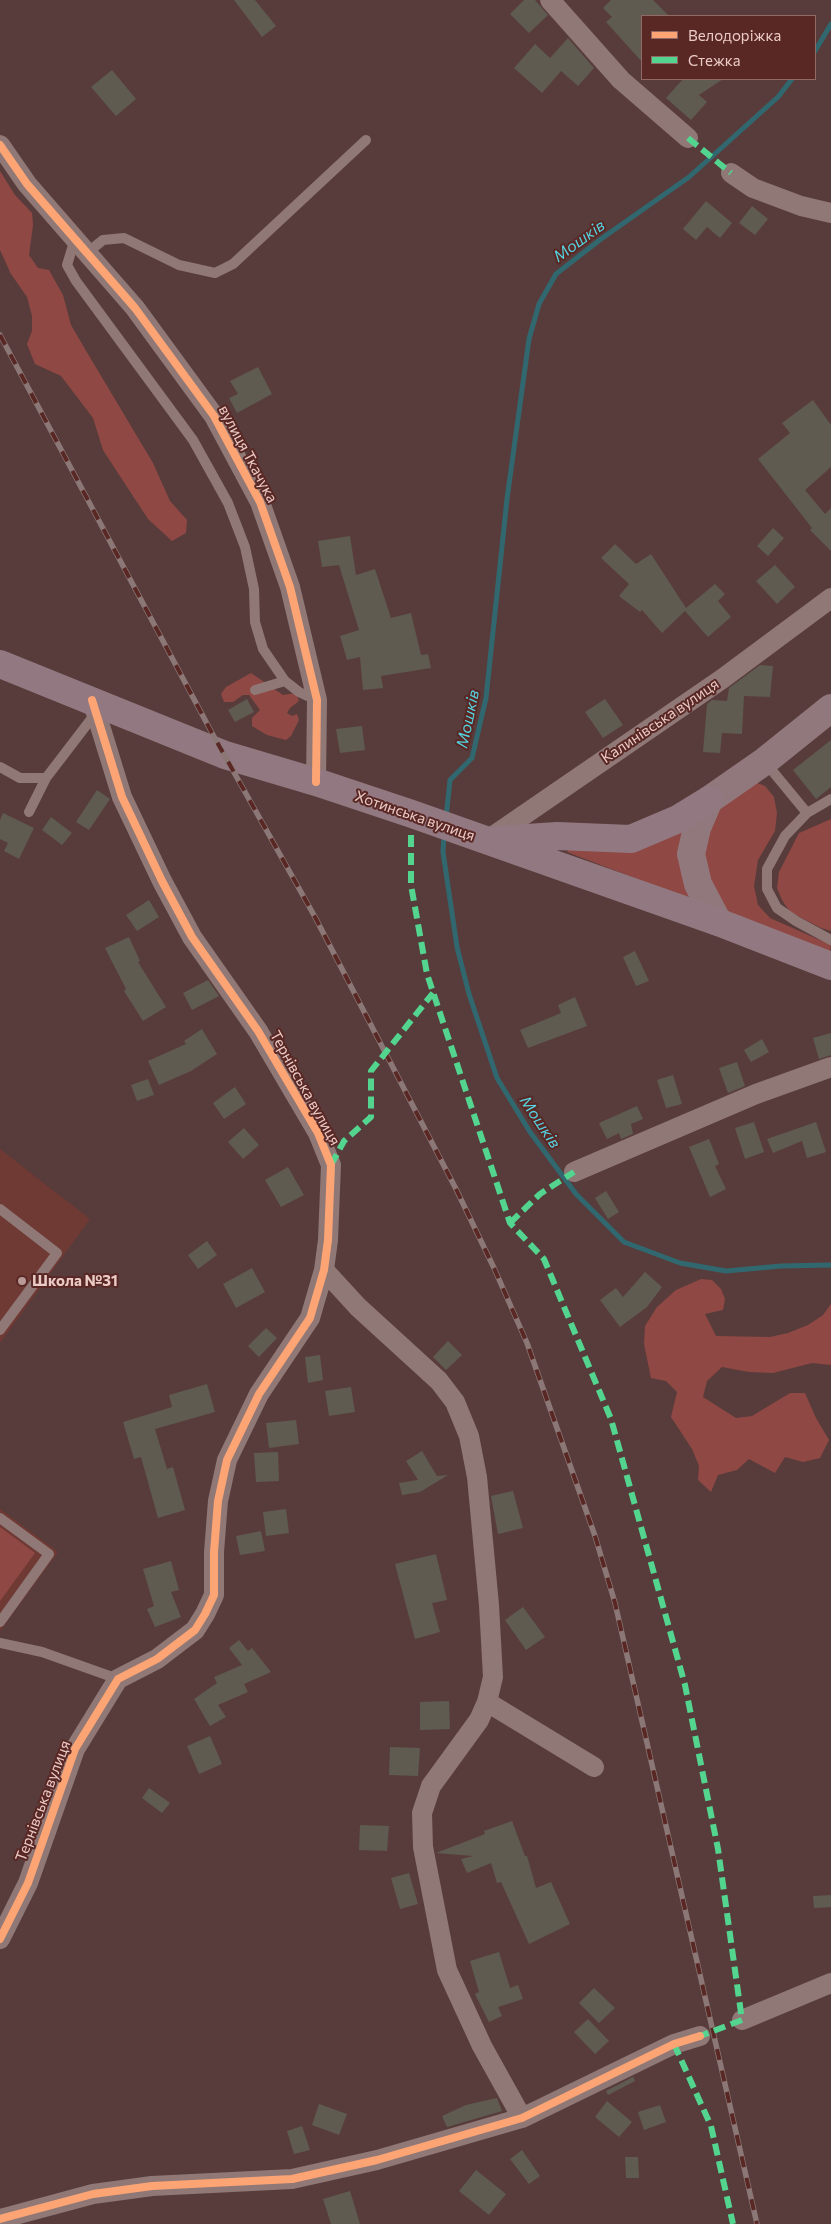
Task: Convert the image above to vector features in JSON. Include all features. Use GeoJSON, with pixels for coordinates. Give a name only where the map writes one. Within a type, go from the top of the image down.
{"type":"FeatureCollection","features":[{"type":"Feature","properties":{"kind":"highway","name":"Хотинська вулиця"},"geometry":{"type":"LineString","coordinates":[[0,664],[93,707],[225,755],[316,782],[412,814],[718,922],[831,966]]}},
{"type":"Feature","properties":{"kind":"highway"},"geometry":{"type":"LineString","coordinates":[[476,838],[557,836],[631,839],[678,819],[709,800]]}},
{"type":"Feature","properties":{"kind":"main road"},"geometry":{"type":"LineString","coordinates":[[718,922],[698,884],[691,854],[697,828],[709,800],[765,762],[831,708]]}},
{"type":"Feature","properties":{"kind":"street"},"geometry":{"type":"LineString","coordinates":[[550,0],[621,80],[688,138]]}},
{"type":"Feature","properties":{"kind":"street","name":"вулиця Ткачука"},"geometry":{"type":"LineString","coordinates":[[0,145],[27,184],[135,308],[214,416],[260,502],[290,587],[317,700],[316,782]]}},
{"type":"Feature","properties":{"kind":"street"},"geometry":{"type":"LineString","coordinates":[[731,173],[754,188],[801,206],[831,213]]}},
{"type":"Feature","properties":{"kind":"street","name":"Калинівська вулиця"},"geometry":{"type":"LineString","coordinates":[[476,838],[722,679],[831,598]]}},
{"type":"Feature","properties":{"kind":"street","name":"Тернівська вулиця"},"geometry":{"type":"LineString","coordinates":[[0,1939],[28,1883],[75,1749],[118,1679],[157,1659],[195,1630],[214,1595],[214,1552],[218,1501],[227,1460],[259,1394],[310,1318],[324,1270],[328,1240],[331,1165],[318,1133],[258,1031],[192,937],[122,797],[93,707]]}},
{"type":"Feature","properties":{"kind":"street"},"geometry":{"type":"LineString","coordinates":[[574,1172],[756,1094],[831,1067]]}},
{"type":"Feature","properties":{"kind":"street"},"geometry":{"type":"LineString","coordinates":[[324,1270],[358,1307],[439,1381],[455,1402],[469,1436],[477,1477],[489,1606],[493,1677],[480,1720],[431,1786],[422,1812],[423,1847],[447,1970],[482,2046],[522,2118]]}},
{"type":"Feature","properties":{"kind":"street"},"geometry":{"type":"LineString","coordinates":[[487,1702],[594,1767]]}},
{"type":"Feature","properties":{"kind":"street"},"geometry":{"type":"LineString","coordinates":[[742,2020],[831,1983]]}},
{"type":"Feature","properties":{"kind":"street"},"geometry":{"type":"LineString","coordinates":[[0,2219],[93,2194],[152,2186],[292,2180],[377,2160],[522,2118],[674,2044],[700,2036]]}},
{"type":"Feature","properties":{"kind":"lane"},"geometry":{"type":"LineString","coordinates":[[317,700],[298,692],[285,681],[263,649],[255,622],[254,589],[245,547],[228,504],[193,440],[76,281],[67,265],[81,246],[103,240],[124,238],[179,266],[215,274],[233,264],[366,140]]}},
{"type":"Feature","properties":{"kind":"lane"},"geometry":{"type":"LineString","coordinates":[[255,690],[285,681]]}},
{"type":"Feature","properties":{"kind":"lane"},"geometry":{"type":"LineString","coordinates":[[30,812],[46,778],[93,707]]}},
{"type":"Feature","properties":{"kind":"lane"},"geometry":{"type":"LineString","coordinates":[[765,762],[808,813]]}},
{"type":"Feature","properties":{"kind":"lane"},"geometry":{"type":"LineString","coordinates":[[0,767],[20,778],[46,778]]}},
{"type":"Feature","properties":{"kind":"lane"},"geometry":{"type":"LineString","coordinates":[[831,799],[808,813],[785,836],[767,869],[767,889],[777,908],[796,922],[831,940]]}},
{"type":"Feature","properties":{"kind":"lane"},"geometry":{"type":"LineString","coordinates":[[0,1209],[57,1253],[0,1330]]}},
{"type":"Feature","properties":{"kind":"lane"},"geometry":{"type":"LineString","coordinates":[[0,1518],[49,1554],[0,1622]]}},
{"type":"Feature","properties":{"kind":"lane"},"geometry":{"type":"LineString","coordinates":[[0,1642],[42,1652],[118,1679]]}},
{"type":"Feature","properties":{"kind":"shaded area"},"geometry":{"type":"Polygon","coordinates":[[[0,171],[15,195],[32,213],[33,225],[29,255],[38,268],[49,270],[63,295],[71,325],[153,463],[170,501],[187,520],[186,533],[172,541],[148,519],[103,450],[93,418],[61,376],[35,364],[27,344],[32,331],[32,316],[27,297],[11,274],[0,250],[0,171]]]}},
{"type":"Feature","properties":{"kind":"shaded area"},"geometry":{"type":"Polygon","coordinates":[[[251,673],[283,695],[296,693],[299,701],[287,713],[292,716],[297,714],[299,720],[291,736],[286,740],[267,735],[252,726],[252,718],[260,710],[249,695],[243,695],[233,702],[224,702],[221,694],[226,687],[251,673]]]}},
{"type":"Feature","properties":{"kind":"shaded area"},"geometry":{"type":"Polygon","coordinates":[[[755,782],[765,786],[774,797],[777,813],[775,831],[758,860],[754,886],[758,905],[770,918],[831,945],[830,952],[727,911],[706,876],[704,841],[714,814],[736,792],[755,782]]]}},
{"type":"Feature","properties":{"kind":"shaded area"},"geometry":{"type":"Polygon","coordinates":[[[831,819],[831,931],[790,912],[777,888],[779,872],[799,833],[831,819]]]}},
{"type":"Feature","properties":{"kind":"shaded area"},"geometry":{"type":"Polygon","coordinates":[[[688,825],[697,902],[567,852],[572,844],[688,825]]]}},
{"type":"Feature","properties":{"kind":"shaded area","name":"Школа №31"},"geometry":{"type":"Polygon","coordinates":[[[0,1149],[90,1219],[0,1343],[0,1149]]]}},
{"type":"Feature","properties":{"kind":"shaded area"},"geometry":{"type":"Polygon","coordinates":[[[701,1279],[712,1280],[721,1289],[725,1299],[723,1310],[705,1314],[716,1336],[770,1337],[788,1333],[808,1325],[823,1315],[831,1304],[831,1365],[812,1363],[773,1373],[749,1372],[722,1367],[707,1381],[703,1397],[736,1418],[752,1416],[790,1393],[805,1393],[816,1418],[829,1440],[820,1458],[803,1462],[785,1457],[775,1473],[749,1459],[737,1470],[718,1475],[711,1492],[698,1480],[699,1466],[692,1449],[671,1417],[677,1392],[666,1381],[651,1378],[644,1344],[645,1326],[657,1307],[676,1290],[701,1279]]]}},
{"type":"Feature","properties":{"kind":"shaded area"},"geometry":{"type":"Polygon","coordinates":[[[0,1509],[58,1552],[0,1631],[0,1509]]]}},
{"type":"Feature","properties":{"kind":"shaded area"},"geometry":{"type":"Polygon","coordinates":[[[0,1527],[35,1553],[0,1601],[0,1527]]]}},
{"type":"Feature","properties":{"kind":"building"},"geometry":{"type":"Polygon","coordinates":[[[234,0],[255,0],[276,26],[262,37],[234,0]]]}},
{"type":"Feature","properties":{"kind":"building"},"geometry":{"type":"Polygon","coordinates":[[[524,0],[535,0],[548,15],[529,33],[510,14],[524,0]]]}},
{"type":"Feature","properties":{"kind":"building"},"geometry":{"type":"Polygon","coordinates":[[[611,0],[653,0],[668,15],[641,15],[641,61],[606,22],[612,17],[603,8],[611,0]]]}},
{"type":"Feature","properties":{"kind":"building"},"geometry":{"type":"Polygon","coordinates":[[[568,38],[594,68],[578,86],[561,71],[542,93],[514,68],[535,44],[550,58],[568,38]]]}},
{"type":"Feature","properties":{"kind":"building"},"geometry":{"type":"Polygon","coordinates":[[[112,70],[136,99],[116,116],[91,87],[112,70]]]}},
{"type":"Feature","properties":{"kind":"building"},"geometry":{"type":"Polygon","coordinates":[[[682,80],[722,80],[699,95],[707,102],[691,120],[666,98],[682,80]]]}},
{"type":"Feature","properties":{"kind":"building"},"geometry":{"type":"Polygon","coordinates":[[[706,201],[732,223],[720,238],[707,227],[696,240],[683,229],[706,201]]]}},
{"type":"Feature","properties":{"kind":"building"},"geometry":{"type":"Polygon","coordinates":[[[752,206],[768,219],[755,235],[739,223],[752,206]]]}},
{"type":"Feature","properties":{"kind":"building"},"geometry":{"type":"Polygon","coordinates":[[[258,367],[272,394],[237,413],[229,398],[238,394],[230,381],[258,367]]]}},
{"type":"Feature","properties":{"kind":"building"},"geometry":{"type":"Polygon","coordinates":[[[813,400],[831,425],[831,467],[805,490],[825,514],[831,508],[831,551],[810,530],[812,528],[758,459],[790,433],[782,423],[813,400]]]}},
{"type":"Feature","properties":{"kind":"building"},"geometry":{"type":"Polygon","coordinates":[[[773,528],[784,538],[768,556],[757,546],[773,528]]]}},
{"type":"Feature","properties":{"kind":"building"},"geometry":{"type":"Polygon","coordinates":[[[350,536],[356,575],[375,569],[391,618],[411,613],[421,655],[428,654],[431,668],[381,676],[383,688],[363,690],[360,657],[347,660],[340,636],[359,630],[339,565],[322,567],[318,541],[350,536]]]}},
{"type":"Feature","properties":{"kind":"building"},"geometry":{"type":"Polygon","coordinates":[[[615,544],[636,564],[651,554],[686,608],[715,584],[725,594],[718,601],[731,617],[708,637],[685,611],[662,633],[642,610],[640,612],[619,596],[629,584],[601,558],[615,544]]]}},
{"type":"Feature","properties":{"kind":"building"},"geometry":{"type":"Polygon","coordinates":[[[775,565],[795,587],[777,604],[756,581],[775,565]]]}},
{"type":"Feature","properties":{"kind":"building"},"geometry":{"type":"Polygon","coordinates":[[[760,665],[773,666],[770,697],[744,696],[742,734],[722,733],[720,753],[703,752],[707,704],[712,700],[727,701],[729,688],[760,665]]]}},
{"type":"Feature","properties":{"kind":"building"},"geometry":{"type":"Polygon","coordinates":[[[247,699],[254,712],[235,722],[228,710],[247,699]]]}},
{"type":"Feature","properties":{"kind":"building"},"geometry":{"type":"Polygon","coordinates":[[[605,699],[623,725],[603,738],[585,712],[605,699]]]}},
{"type":"Feature","properties":{"kind":"building"},"geometry":{"type":"Polygon","coordinates":[[[362,726],[365,750],[340,753],[336,729],[362,726]]]}},
{"type":"Feature","properties":{"kind":"building"},"geometry":{"type":"Polygon","coordinates":[[[831,740],[831,787],[816,799],[793,770],[831,740]]]}},
{"type":"Feature","properties":{"kind":"building"},"geometry":{"type":"Polygon","coordinates":[[[97,790],[110,799],[89,830],[76,822],[97,790]]]}},
{"type":"Feature","properties":{"kind":"building"},"geometry":{"type":"Polygon","coordinates":[[[3,813],[34,828],[19,859],[4,851],[8,843],[0,839],[0,820],[3,813]]]}},
{"type":"Feature","properties":{"kind":"building"},"geometry":{"type":"Polygon","coordinates":[[[51,817],[72,833],[62,845],[42,830],[51,817]]]}},
{"type":"Feature","properties":{"kind":"building"},"geometry":{"type":"Polygon","coordinates":[[[149,900],[159,917],[137,931],[126,915],[149,900]]]}},
{"type":"Feature","properties":{"kind":"building"},"geometry":{"type":"Polygon","coordinates":[[[129,937],[140,961],[138,962],[166,1007],[143,1021],[124,991],[126,989],[105,948],[129,937]]]}},
{"type":"Feature","properties":{"kind":"building"},"geometry":{"type":"Polygon","coordinates":[[[635,951],[649,981],[636,986],[623,957],[635,951]]]}},
{"type":"Feature","properties":{"kind":"building"},"geometry":{"type":"Polygon","coordinates":[[[208,980],[219,996],[192,1010],[183,993],[208,980]]]}},
{"type":"Feature","properties":{"kind":"building"},"geometry":{"type":"Polygon","coordinates":[[[575,997],[587,1026],[528,1048],[520,1030],[561,1013],[558,1005],[575,997]]]}},
{"type":"Feature","properties":{"kind":"building"},"geometry":{"type":"Polygon","coordinates":[[[202,1029],[217,1054],[191,1071],[159,1085],[148,1061],[186,1044],[184,1041],[202,1029]]]}},
{"type":"Feature","properties":{"kind":"building"},"geometry":{"type":"Polygon","coordinates":[[[831,1033],[831,1055],[819,1059],[813,1038],[831,1033]]]}},
{"type":"Feature","properties":{"kind":"building"},"geometry":{"type":"Polygon","coordinates":[[[762,1039],[769,1052],[751,1062],[744,1050],[762,1039]]]}},
{"type":"Feature","properties":{"kind":"building"},"geometry":{"type":"Polygon","coordinates":[[[737,1062],[745,1086],[728,1093],[719,1068],[737,1062]]]}},
{"type":"Feature","properties":{"kind":"building"},"geometry":{"type":"Polygon","coordinates":[[[673,1075],[682,1104],[666,1108],[657,1080],[673,1075]]]}},
{"type":"Feature","properties":{"kind":"building"},"geometry":{"type":"Polygon","coordinates":[[[148,1079],[154,1095],[137,1101],[131,1085],[148,1079]]]}},
{"type":"Feature","properties":{"kind":"building"},"geometry":{"type":"Polygon","coordinates":[[[235,1087],[246,1104],[224,1119],[213,1103],[235,1087]]]}},
{"type":"Feature","properties":{"kind":"building"},"geometry":{"type":"Polygon","coordinates":[[[637,1106],[643,1119],[631,1124],[633,1134],[621,1139],[619,1133],[607,1139],[599,1123],[637,1106]]]}},
{"type":"Feature","properties":{"kind":"building"},"geometry":{"type":"Polygon","coordinates":[[[754,1122],[764,1152],[745,1159],[735,1128],[754,1122]]]}},
{"type":"Feature","properties":{"kind":"building"},"geometry":{"type":"Polygon","coordinates":[[[816,1122],[826,1152],[807,1158],[802,1141],[773,1153],[767,1139],[816,1122]]]}},
{"type":"Feature","properties":{"kind":"building"},"geometry":{"type":"Polygon","coordinates":[[[244,1128],[259,1145],[243,1159],[228,1142],[244,1128]]]}},
{"type":"Feature","properties":{"kind":"building"},"geometry":{"type":"Polygon","coordinates":[[[709,1139],[719,1164],[715,1166],[726,1189],[710,1197],[689,1147],[709,1139]]]}},
{"type":"Feature","properties":{"kind":"building"},"geometry":{"type":"Polygon","coordinates":[[[288,1167],[304,1195],[281,1207],[265,1180],[288,1167]]]}},
{"type":"Feature","properties":{"kind":"building"},"geometry":{"type":"Polygon","coordinates":[[[606,1191],[619,1212],[608,1219],[595,1198],[606,1191]]]}},
{"type":"Feature","properties":{"kind":"building"},"geometry":{"type":"Polygon","coordinates":[[[207,1241],[217,1255],[198,1269],[188,1255],[207,1241]]]}},
{"type":"Feature","properties":{"kind":"building"},"geometry":{"type":"Polygon","coordinates":[[[252,1268],[265,1292],[236,1308],[223,1284],[252,1268]]]}},
{"type":"Feature","properties":{"kind":"building"},"geometry":{"type":"Polygon","coordinates":[[[645,1272],[662,1287],[647,1307],[620,1327],[600,1300],[616,1288],[623,1297],[645,1272]]]}},
{"type":"Feature","properties":{"kind":"building"},"geometry":{"type":"Polygon","coordinates":[[[266,1328],[277,1338],[259,1357],[248,1346],[266,1328]]]}},
{"type":"Feature","properties":{"kind":"building"},"geometry":{"type":"Polygon","coordinates":[[[448,1341],[462,1355],[446,1370],[433,1357],[448,1341]]]}},
{"type":"Feature","properties":{"kind":"building"},"geometry":{"type":"Polygon","coordinates":[[[320,1355],[323,1380],[308,1383],[305,1357],[320,1355]]]}},
{"type":"Feature","properties":{"kind":"building"},"geometry":{"type":"Polygon","coordinates":[[[207,1384],[215,1412],[155,1429],[167,1469],[173,1467],[185,1510],[158,1518],[141,1457],[134,1459],[123,1422],[172,1407],[169,1395],[207,1384]]]}},
{"type":"Feature","properties":{"kind":"building"},"geometry":{"type":"Polygon","coordinates":[[[351,1387],[355,1412],[329,1416],[325,1391],[351,1387]]]}},
{"type":"Feature","properties":{"kind":"building"},"geometry":{"type":"Polygon","coordinates":[[[296,1420],[299,1444],[269,1448],[266,1423],[296,1420]]]}},
{"type":"Feature","properties":{"kind":"building"},"geometry":{"type":"Polygon","coordinates":[[[422,1451],[437,1476],[448,1475],[420,1492],[402,1495],[399,1483],[418,1480],[406,1461],[422,1451]]]}},
{"type":"Feature","properties":{"kind":"building"},"geometry":{"type":"Polygon","coordinates":[[[278,1452],[279,1481],[256,1482],[254,1453],[278,1452]]]}},
{"type":"Feature","properties":{"kind":"building"},"geometry":{"type":"Polygon","coordinates":[[[513,1491],[523,1528],[498,1534],[491,1496],[513,1491]]]}},
{"type":"Feature","properties":{"kind":"building"},"geometry":{"type":"Polygon","coordinates":[[[286,1509],[289,1533],[266,1536],[263,1512],[286,1509]]]}},
{"type":"Feature","properties":{"kind":"building"},"geometry":{"type":"Polygon","coordinates":[[[261,1531],[265,1551],[240,1555],[236,1536],[261,1531]]]}},
{"type":"Feature","properties":{"kind":"building"},"geometry":{"type":"Polygon","coordinates":[[[436,1554],[447,1600],[432,1603],[440,1632],[415,1639],[395,1564],[436,1554]]]}},
{"type":"Feature","properties":{"kind":"building"},"geometry":{"type":"Polygon","coordinates":[[[171,1561],[179,1590],[171,1592],[181,1617],[155,1627],[147,1609],[154,1606],[143,1569],[171,1561]]]}},
{"type":"Feature","properties":{"kind":"building"},"geometry":{"type":"Polygon","coordinates":[[[523,1607],[545,1637],[526,1650],[505,1620],[523,1607]]]}},
{"type":"Feature","properties":{"kind":"building"},"geometry":{"type":"Polygon","coordinates":[[[239,1640],[248,1651],[252,1648],[271,1672],[244,1684],[248,1692],[218,1705],[226,1717],[210,1726],[194,1699],[217,1683],[214,1677],[242,1665],[229,1648],[239,1640]]]}},
{"type":"Feature","properties":{"kind":"building"},"geometry":{"type":"Polygon","coordinates":[[[449,1701],[450,1729],[420,1730],[420,1702],[449,1701]]]}},
{"type":"Feature","properties":{"kind":"building"},"geometry":{"type":"Polygon","coordinates":[[[210,1736],[222,1764],[199,1774],[187,1746],[210,1736]]]}},
{"type":"Feature","properties":{"kind":"building"},"geometry":{"type":"Polygon","coordinates":[[[390,1747],[420,1748],[418,1776],[389,1775],[390,1747]]]}},
{"type":"Feature","properties":{"kind":"building"},"geometry":{"type":"Polygon","coordinates":[[[149,1788],[170,1803],[162,1813],[142,1798],[149,1788]]]}},
{"type":"Feature","properties":{"kind":"building"},"geometry":{"type":"Polygon","coordinates":[[[512,1821],[525,1856],[527,1856],[536,1888],[551,1882],[570,1924],[529,1944],[501,1882],[497,1883],[491,1863],[467,1873],[461,1859],[473,1856],[436,1853],[485,1834],[484,1831],[512,1821]]]}},
{"type":"Feature","properties":{"kind":"building"},"geometry":{"type":"Polygon","coordinates":[[[360,1825],[389,1826],[387,1851],[359,1850],[360,1825]]]}},
{"type":"Feature","properties":{"kind":"building"},"geometry":{"type":"Polygon","coordinates":[[[409,1873],[418,1904],[400,1909],[391,1878],[409,1873]]]}},
{"type":"Feature","properties":{"kind":"building"},"geometry":{"type":"Polygon","coordinates":[[[831,1895],[831,1907],[814,1908],[813,1896],[831,1895]]]}},
{"type":"Feature","properties":{"kind":"building"},"geometry":{"type":"Polygon","coordinates":[[[499,1952],[510,1988],[518,1985],[523,1999],[498,2007],[502,2016],[489,2022],[475,1994],[479,1992],[470,1961],[499,1952]]]}},
{"type":"Feature","properties":{"kind":"building"},"geometry":{"type":"Polygon","coordinates":[[[594,1988],[615,2008],[599,2023],[579,2003],[594,1988]]]}},
{"type":"Feature","properties":{"kind":"building"},"geometry":{"type":"Polygon","coordinates":[[[588,2019],[609,2041],[595,2054],[574,2032],[588,2019]]]}},
{"type":"Feature","properties":{"kind":"building"},"geometry":{"type":"Polygon","coordinates":[[[633,2077],[635,2081],[608,2095],[606,2091],[633,2077]]]}},
{"type":"Feature","properties":{"kind":"building"},"geometry":{"type":"Polygon","coordinates":[[[497,2098],[502,2111],[447,2127],[442,2116],[466,2105],[497,2098]]]}},
{"type":"Feature","properties":{"kind":"building"},"geometry":{"type":"Polygon","coordinates":[[[607,2101],[632,2122],[619,2137],[595,2117],[607,2101]]]}},
{"type":"Feature","properties":{"kind":"building"},"geometry":{"type":"Polygon","coordinates":[[[319,2104],[347,2114],[339,2135],[312,2125],[319,2104]]]}},
{"type":"Feature","properties":{"kind":"building"},"geometry":{"type":"Polygon","coordinates":[[[660,2105],[666,2122],[644,2130],[638,2112],[660,2105]]]}},
{"type":"Feature","properties":{"kind":"building"},"geometry":{"type":"Polygon","coordinates":[[[302,2126],[310,2150],[294,2154],[287,2131],[302,2126]]]}},
{"type":"Feature","properties":{"kind":"building"},"geometry":{"type":"Polygon","coordinates":[[[522,2150],[540,2176],[529,2184],[510,2159],[522,2150]]]}},
{"type":"Feature","properties":{"kind":"building"},"geometry":{"type":"Polygon","coordinates":[[[625,2157],[638,2157],[639,2178],[626,2178],[625,2157]]]}},
{"type":"Feature","properties":{"kind":"building"},"geometry":{"type":"Polygon","coordinates":[[[476,2170],[506,2194],[489,2215],[459,2191],[476,2170]]]}},
{"type":"Feature","properties":{"kind":"building"},"geometry":{"type":"Polygon","coordinates":[[[350,2191],[360,2224],[331,2224],[323,2199],[350,2191]]]}},
{"type":"Feature","properties":{"kind":"waterway","name":"Мошків"},"geometry":{"type":"LineString","coordinates":[[816,49],[831,24]]}},
{"type":"Feature","properties":{"kind":"waterway","name":"Мошків"},"geometry":{"type":"LineString","coordinates":[[446,818],[450,780],[472,758],[486,698],[507,499],[529,339],[539,304],[556,274],[601,239],[689,177],[778,97],[791,80]]}},
{"type":"Feature","properties":{"kind":"waterway","name":"Мошків"},"geometry":{"type":"LineString","coordinates":[[444,834],[443,852],[457,947],[469,994],[497,1078],[530,1132],[576,1194],[624,1242],[680,1263],[726,1271],[781,1266],[831,1265]]}},
{"type":"Feature","properties":{"kind":"railway"},"geometry":{"type":"LineString","coordinates":[[0,335],[212,733],[315,917],[456,1189],[527,1343],[595,1536],[615,1603],[757,2224]]}},
{"type":"Feature","properties":{"kind":"marked path"},"geometry":{"type":"LineString","coordinates":[[688,138],[731,173]]}},
{"type":"Feature","properties":{"kind":"marked path"},"geometry":{"type":"LineString","coordinates":[[411,835],[411,885],[427,974],[510,1223],[544,1259],[611,1419],[685,1685],[718,1849],[742,2020],[700,2036]]}},
{"type":"Feature","properties":{"kind":"marked path"},"geometry":{"type":"LineString","coordinates":[[331,1165],[344,1141],[371,1117],[371,1071],[433,993]]}},
{"type":"Feature","properties":{"kind":"marked path"},"geometry":{"type":"LineString","coordinates":[[510,1223],[540,1194],[574,1172]]}},
{"type":"Feature","properties":{"kind":"marked path"},"geometry":{"type":"LineString","coordinates":[[674,2044],[711,2126],[733,2224]]}},
{"type":"Feature","properties":{"kind":"cycle path"},"geometry":{"type":"LineString","coordinates":[[0,145],[27,184],[135,308],[214,416],[260,502],[290,587],[317,700],[316,782]]}},
{"type":"Feature","properties":{"kind":"cycle path"},"geometry":{"type":"LineString","coordinates":[[0,1939],[28,1883],[75,1749],[118,1679],[157,1659],[195,1630],[214,1595],[214,1552],[218,1501],[227,1460],[259,1394],[310,1318],[324,1270],[328,1240],[331,1165],[318,1133],[258,1031],[192,937],[162,881],[122,797],[92,700]]}},
{"type":"Feature","properties":{"kind":"cycle path"},"geometry":{"type":"LineString","coordinates":[[0,2219],[93,2194],[152,2186],[292,2179],[377,2160],[522,2118],[674,2044],[700,2036]]}},
{"type":"Feature","properties":{"kind":"place","name":"Школа №31"},"geometry":{"type":"Point","coordinates":[22,1281]}}]}
